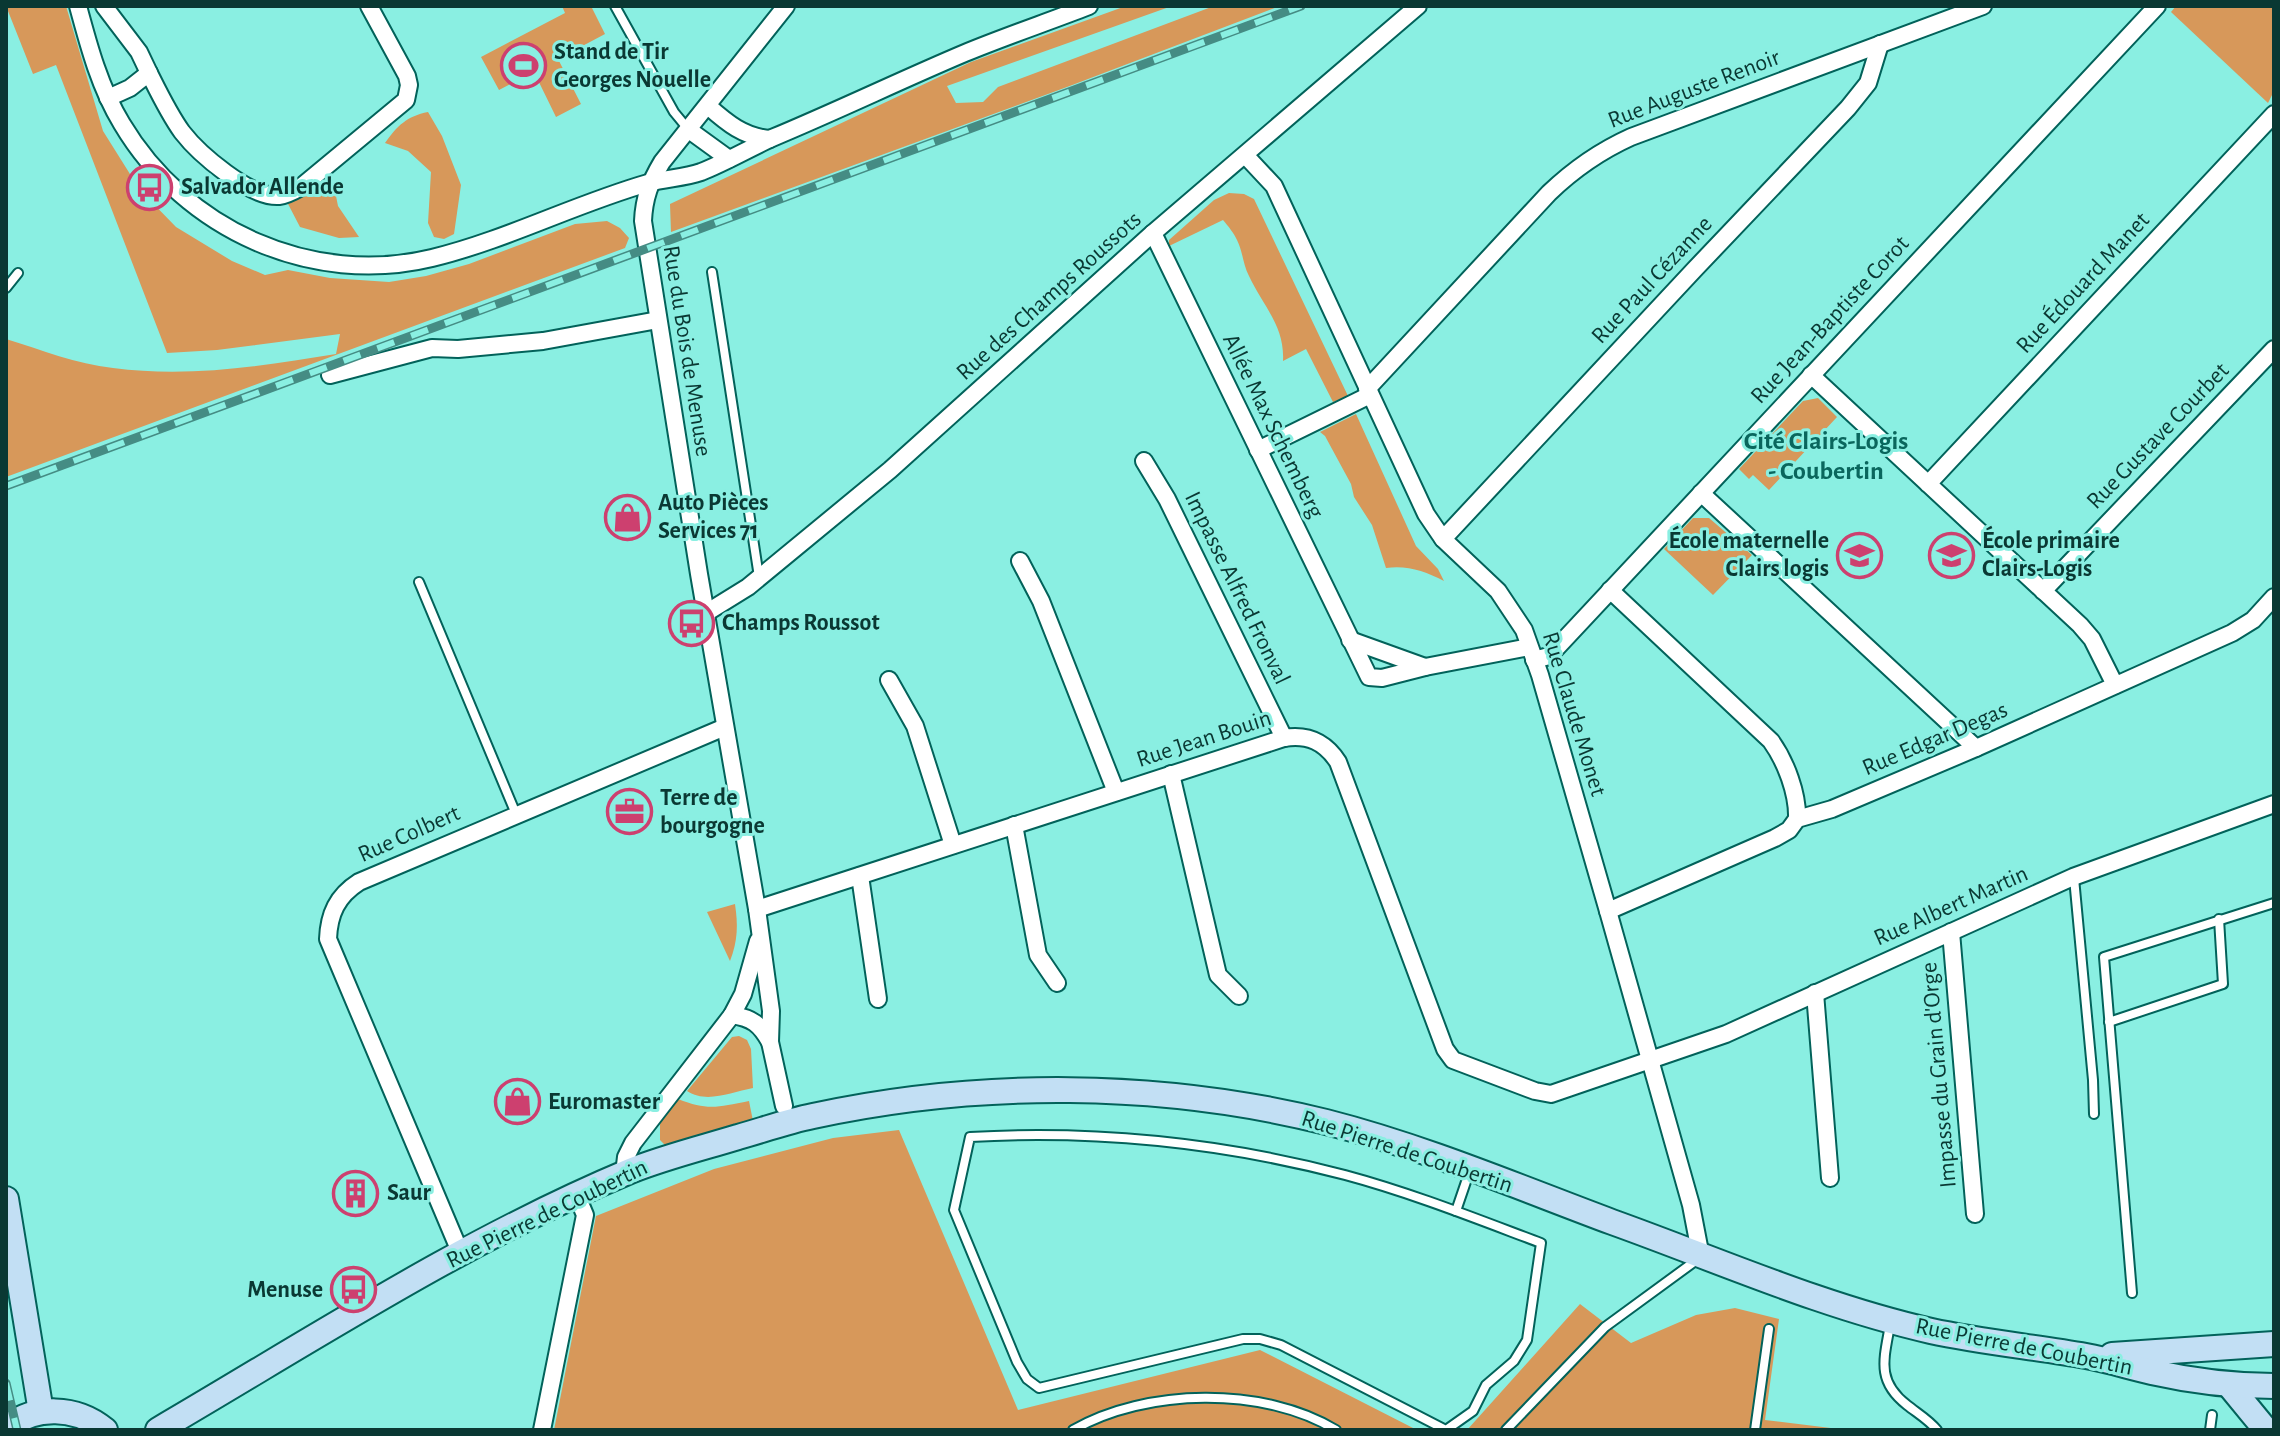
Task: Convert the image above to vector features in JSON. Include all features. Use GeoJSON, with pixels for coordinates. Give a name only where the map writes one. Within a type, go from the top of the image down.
{"type":"FeatureCollection","features":[{"type":"Feature","properties":{"kind":"main road","name":"Rue Pierre de Coubertin"},"geometry":{"type":"LineString","coordinates":[[158,1430],[461,1254],[624,1174],[759,1131],[794,1112],[1003,1091],[1132,1093],[1233,1104],[1325,1122],[1470,1169],[1798,1292],[1891,1320],[1988,1341],[2090,1356],[2154,1373],[2229,1385],[2274,1386]]}},
{"type":"Feature","properties":{"kind":"main road"},"geometry":{"type":"LineString","coordinates":[[6,1199],[41,1412]]}},
{"type":"Feature","properties":{"kind":"main road"},"geometry":{"type":"LineString","coordinates":[[2090,1356],[2274,1344]]}},
{"type":"Feature","properties":{"kind":"main road"},"geometry":{"type":"LineString","coordinates":[[2229,1385],[2266,1430]]}},
{"type":"Feature","properties":{"kind":"main road"},"geometry":{"type":"LineString","coordinates":[[6,1428],[27,1415],[60,1411],[79,1415],[105,1430]]}},
{"type":"Feature","properties":{"kind":"street"},"geometry":{"type":"LineString","coordinates":[[78,6],[108,98],[138,149],[175,190],[216,222],[252,241],[293,256],[361,266],[393,266],[433,258],[650,182],[701,172],[967,52],[1089,6]]}},
{"type":"Feature","properties":{"kind":"street"},"geometry":{"type":"LineString","coordinates":[[104,6],[139,52],[171,115],[202,155],[245,185],[266,195],[277,196],[301,187],[406,100],[407,76],[369,6]]}},
{"type":"Feature","properties":{"kind":"street","name":"Rue du Bois de Menuse"},"geometry":{"type":"LineString","coordinates":[[786,6],[662,162],[650,182],[643,221],[757,909],[771,1011],[770,1042],[794,1112]]}},
{"type":"Feature","properties":{"kind":"street","name":"Rue des Champs Roussots"},"geometry":{"type":"LineString","coordinates":[[706,613],[759,578],[955,414],[1153,233],[1418,6]]}},
{"type":"Feature","properties":{"kind":"street","name":"Rue Auguste Renoir"},"geometry":{"type":"LineString","coordinates":[[1369,392],[1549,193],[1585,162],[1631,137],[1983,6]]}},
{"type":"Feature","properties":{"kind":"street","name":"Rue Jean-Baptiste Corot"},"geometry":{"type":"LineString","coordinates":[[1532,653],[1549,656],[2157,6]]}},
{"type":"Feature","properties":{"kind":"street","name":"Rue Paul Cézanne"},"geometry":{"type":"LineString","coordinates":[[1443,539],[1848,108],[1868,83],[1880,44]]}},
{"type":"Feature","properties":{"kind":"street"},"geometry":{"type":"LineString","coordinates":[[108,98],[130,88],[149,73]]}},
{"type":"Feature","properties":{"kind":"street"},"geometry":{"type":"LineString","coordinates":[[708,106],[742,132],[755,138],[772,139]]}},
{"type":"Feature","properties":{"kind":"street","name":"Rue Édouard Manet"},"geometry":{"type":"LineString","coordinates":[[1928,484],[2274,114]]}},
{"type":"Feature","properties":{"kind":"street"},"geometry":{"type":"LineString","coordinates":[[689,130],[729,159]]}},
{"type":"Feature","properties":{"kind":"street","name":"Rue Claude Monet"},"geometry":{"type":"LineString","coordinates":[[1245,155],[1274,186],[1426,514],[1443,539],[1498,591],[1524,630],[1650,1059],[1691,1205],[1701,1257]]}},
{"type":"Feature","properties":{"kind":"street","name":"Allée Max Schemberg"},"geometry":{"type":"LineString","coordinates":[[1153,233],[1369,677],[1382,678],[1425,667],[1532,653]]}},
{"type":"Feature","properties":{"kind":"street"},"geometry":{"type":"LineString","coordinates":[[330,375],[432,348],[458,349],[543,341],[658,320]]}},
{"type":"Feature","properties":{"kind":"street","name":"Rue Gustave Courbet"},"geometry":{"type":"LineString","coordinates":[[2043,591],[2274,349]]}},
{"type":"Feature","properties":{"kind":"street"},"geometry":{"type":"LineString","coordinates":[[1811,375],[2080,625],[2092,639],[2115,685]]}},
{"type":"Feature","properties":{"kind":"street"},"geometry":{"type":"LineString","coordinates":[[1258,450],[1369,392]]}},
{"type":"Feature","properties":{"kind":"street","name":"Impasse Alfred Fronval"},"geometry":{"type":"LineString","coordinates":[[1144,461],[1167,499],[1284,738]]}},
{"type":"Feature","properties":{"kind":"street"},"geometry":{"type":"LineString","coordinates":[[1701,493],[1976,748]]}},
{"type":"Feature","properties":{"kind":"street"},"geometry":{"type":"LineString","coordinates":[[1020,561],[1041,601],[1116,792]]}},
{"type":"Feature","properties":{"kind":"street"},"geometry":{"type":"LineString","coordinates":[[1610,590],[1771,741],[1780,753],[1797,805],[1797,819]]}},
{"type":"Feature","properties":{"kind":"street","name":"Rue Edgar Degas"},"geometry":{"type":"LineString","coordinates":[[1608,911],[1775,838],[1789,830],[1797,819],[1832,809],[1976,748],[2232,633],[2253,620],[2274,597]]}},
{"type":"Feature","properties":{"kind":"street"},"geometry":{"type":"LineString","coordinates":[[1350,640],[1425,667]]}},
{"type":"Feature","properties":{"kind":"street"},"geometry":{"type":"LineString","coordinates":[[889,680],[915,726],[953,845]]}},
{"type":"Feature","properties":{"kind":"street","name":"Rue Colbert"},"geometry":{"type":"LineString","coordinates":[[461,1254],[328,939],[329,920],[337,902],[359,882],[725,727]]}},
{"type":"Feature","properties":{"kind":"street","name":"Rue Jean Bouin"},"geometry":{"type":"LineString","coordinates":[[757,909],[1297,736],[1321,743],[1338,762],[1445,1049],[1453,1060],[1535,1091],[1551,1094],[1650,1059]]}},
{"type":"Feature","properties":{"kind":"street"},"geometry":{"type":"LineString","coordinates":[[1171,774],[1218,975],[1239,996]]}},
{"type":"Feature","properties":{"kind":"street","name":"Rue Albert Martin"},"geometry":{"type":"LineString","coordinates":[[1650,1059],[1726,1034],[2073,877],[2274,804]]}},
{"type":"Feature","properties":{"kind":"street"},"geometry":{"type":"LineString","coordinates":[[1014,825],[1038,955],[1057,983]]}},
{"type":"Feature","properties":{"kind":"street"},"geometry":{"type":"LineString","coordinates":[[860,876],[878,999]]}},
{"type":"Feature","properties":{"kind":"street","name":"Impasse du Grain d'Orge"},"geometry":{"type":"LineString","coordinates":[[1951,932],[1975,1214]]}},
{"type":"Feature","properties":{"kind":"street","name":"Rue du Bois de Menuse"},"geometry":{"type":"LineString","coordinates":[[624,1174],[626,1157],[633,1143],[732,1015],[743,994],[761,936]]}},
{"type":"Feature","properties":{"kind":"street"},"geometry":{"type":"LineString","coordinates":[[1815,993],[1830,1178]]}},
{"type":"Feature","properties":{"kind":"street"},"geometry":{"type":"LineString","coordinates":[[732,1015],[757,1022],[770,1042]]}},
{"type":"Feature","properties":{"kind":"street"},"geometry":{"type":"LineString","coordinates":[[542,1430],[585,1215],[577,1196]]}},
{"type":"Feature","properties":{"kind":"lane"},"geometry":{"type":"LineString","coordinates":[[615,6],[674,112],[689,130]]}},
{"type":"Feature","properties":{"kind":"lane"},"geometry":{"type":"LineString","coordinates":[[712,272],[759,578]]}},
{"type":"Feature","properties":{"kind":"lane"},"geometry":{"type":"LineString","coordinates":[[6,288],[18,273]]}},
{"type":"Feature","properties":{"kind":"lane"},"geometry":{"type":"LineString","coordinates":[[419,582],[516,814]]}},
{"type":"Feature","properties":{"kind":"lane"},"geometry":{"type":"LineString","coordinates":[[2073,877],[2094,1114]]}},
{"type":"Feature","properties":{"kind":"lane"},"geometry":{"type":"LineString","coordinates":[[2132,1293],[2104,957],[2274,903]]}},
{"type":"Feature","properties":{"kind":"lane"},"geometry":{"type":"LineString","coordinates":[[2109,1022],[2223,984],[2219,919]]}},
{"type":"Feature","properties":{"kind":"lane"},"geometry":{"type":"LineString","coordinates":[[1056,1134],[1154,1141],[1267,1158],[1345,1175],[1456,1211],[1541,1243],[1527,1340],[1514,1361],[1486,1385],[1473,1411],[1446,1430],[1281,1345],[1260,1339],[1243,1339],[1039,1388],[1027,1379],[1017,1362],[954,1210],[970,1137],[1056,1134]]}},
{"type":"Feature","properties":{"kind":"lane"},"geometry":{"type":"LineString","coordinates":[[1456,1211],[1470,1169]]}},
{"type":"Feature","properties":{"kind":"lane"},"geometry":{"type":"LineString","coordinates":[[1506,1430],[1605,1327],[1701,1257]]}},
{"type":"Feature","properties":{"kind":"lane"},"geometry":{"type":"LineString","coordinates":[[1891,1320],[1883,1369],[1887,1383],[1899,1399],[1937,1430]]}},
{"type":"Feature","properties":{"kind":"lane"},"geometry":{"type":"LineString","coordinates":[[1755,1430],[1769,1329]]}},
{"type":"Feature","properties":{"kind":"lane"},"geometry":{"type":"LineString","coordinates":[[1073,1430],[1138,1404],[1188,1398],[1235,1399],[1284,1409],[1336,1430]]}},
{"type":"Feature","properties":{"kind":"lane"},"geometry":{"type":"LineString","coordinates":[[2210,1430],[2212,1415]]}},
{"type":"Feature","properties":{"kind":"shaded area"},"geometry":{"type":"Polygon","coordinates":[[[6,6],[66,6],[103,131],[140,190],[176,227],[232,261],[265,275],[288,270],[330,278],[389,282],[469,264],[575,224],[607,221],[620,228],[629,238],[625,248],[6,477],[6,339],[99,366],[170,372],[253,366],[336,354],[340,334],[217,350],[167,353],[56,65],[33,74],[6,6]]]}},
{"type":"Feature","properties":{"kind":"shaded area","name":"Stand de Tir Georges Nouelle"},"geometry":{"type":"Polygon","coordinates":[[[562,6],[591,6],[605,34],[558,59],[581,104],[556,117],[534,72],[499,90],[481,57],[565,13],[562,6]]]}},
{"type":"Feature","properties":{"kind":"shaded area"},"geometry":{"type":"Polygon","coordinates":[[[1126,6],[1172,6],[947,86],[956,103],[983,102],[998,87],[1214,6],[1280,6],[671,232],[670,204],[971,62],[1126,6]]]}},
{"type":"Feature","properties":{"kind":"shaded area"},"geometry":{"type":"Polygon","coordinates":[[[2176,6],[2274,6],[2274,91],[2268,103],[2171,12],[2176,6]]]}},
{"type":"Feature","properties":{"kind":"shaded area"},"geometry":{"type":"Polygon","coordinates":[[[428,112],[442,136],[461,185],[454,234],[444,239],[434,237],[428,223],[431,172],[408,151],[385,143],[403,123],[428,112]]]}},
{"type":"Feature","properties":{"kind":"shaded area"},"geometry":{"type":"Polygon","coordinates":[[[332,176],[338,206],[359,237],[339,238],[300,227],[287,202],[307,194],[332,176]]]}},
{"type":"Feature","properties":{"kind":"shaded area"},"geometry":{"type":"Polygon","coordinates":[[[1229,193],[1244,194],[1254,199],[1348,396],[1333,402],[1306,349],[1283,361],[1277,327],[1247,272],[1236,237],[1223,220],[1169,246],[1169,240],[1214,200],[1229,193]]]}},
{"type":"Feature","properties":{"kind":"shaded area"},"geometry":{"type":"Polygon","coordinates":[[[1818,398],[1837,417],[1769,490],[1753,475],[1749,479],[1739,469],[1803,401],[1818,398]]]}},
{"type":"Feature","properties":{"kind":"shaded area"},"geometry":{"type":"Polygon","coordinates":[[[1356,414],[1416,546],[1438,569],[1444,581],[1416,570],[1386,568],[1372,525],[1354,497],[1351,484],[1325,436],[1320,432],[1356,414]]]}},
{"type":"Feature","properties":{"kind":"shaded area"},"geometry":{"type":"Polygon","coordinates":[[[1693,518],[1709,518],[1752,555],[1713,595],[1664,549],[1693,518]]]}},
{"type":"Feature","properties":{"kind":"shaded area"},"geometry":{"type":"Polygon","coordinates":[[[735,904],[737,932],[730,961],[707,912],[735,904]]]}},
{"type":"Feature","properties":{"kind":"shaded area"},"geometry":{"type":"Polygon","coordinates":[[[732,1037],[747,1040],[751,1049],[753,1088],[711,1097],[687,1091],[732,1037]]]}},
{"type":"Feature","properties":{"kind":"shaded area"},"geometry":{"type":"Polygon","coordinates":[[[678,1099],[713,1107],[749,1101],[753,1121],[666,1146],[660,1140],[660,1123],[678,1099]]]}},
{"type":"Feature","properties":{"kind":"shaded area"},"geometry":{"type":"Polygon","coordinates":[[[899,1130],[1018,1410],[1260,1350],[1417,1430],[554,1430],[596,1216],[714,1169],[833,1138],[899,1130]]]}},
{"type":"Feature","properties":{"kind":"shaded area"},"geometry":{"type":"Polygon","coordinates":[[[1580,1304],[1631,1343],[1696,1315],[1735,1308],[1779,1319],[1765,1420],[1847,1430],[1467,1430],[1580,1304]]]}},
{"type":"Feature","properties":{"kind":"railway"},"geometry":{"type":"LineString","coordinates":[[6,486],[1301,6]]}},
{"type":"Feature","properties":{"kind":"railway"},"geometry":{"type":"LineString","coordinates":[[6,1383],[17,1430]]}},
{"type":"Feature","properties":{"kind":"place","name":"Stand de Tir Georges Nouelle"},"geometry":{"type":"Point","coordinates":[523,66]}},
{"type":"Feature","properties":{"kind":"place","name":"Salvador Allende"},"geometry":{"type":"Point","coordinates":[150,187]}},
{"type":"Feature","properties":{"kind":"place","name":"Auto Pièces Services 71"},"geometry":{"type":"Point","coordinates":[627,517]}},
{"type":"Feature","properties":{"kind":"place","name":"École maternelle Clairs logis"},"geometry":{"type":"Point","coordinates":[1860,555]}},
{"type":"Feature","properties":{"kind":"place","name":"École primaire Clairs-Logis"},"geometry":{"type":"Point","coordinates":[1951,555]}},
{"type":"Feature","properties":{"kind":"place","name":"Champs Roussot"},"geometry":{"type":"Point","coordinates":[691,623]}},
{"type":"Feature","properties":{"kind":"place","name":"Terre de bourgogne"},"geometry":{"type":"Point","coordinates":[629,812]}},
{"type":"Feature","properties":{"kind":"place","name":"Euromaster"},"geometry":{"type":"Point","coordinates":[517,1102]}},
{"type":"Feature","properties":{"kind":"place","name":"Saur"},"geometry":{"type":"Point","coordinates":[356,1193]}},
{"type":"Feature","properties":{"kind":"place","name":"Menuse"},"geometry":{"type":"Point","coordinates":[354,1290]}},
{"type":"Feature","properties":{"kind":"district","name":"Cité Clairs-Logis - Coubertin"},"geometry":{"type":"Point","coordinates":[1826,456]}}]}
